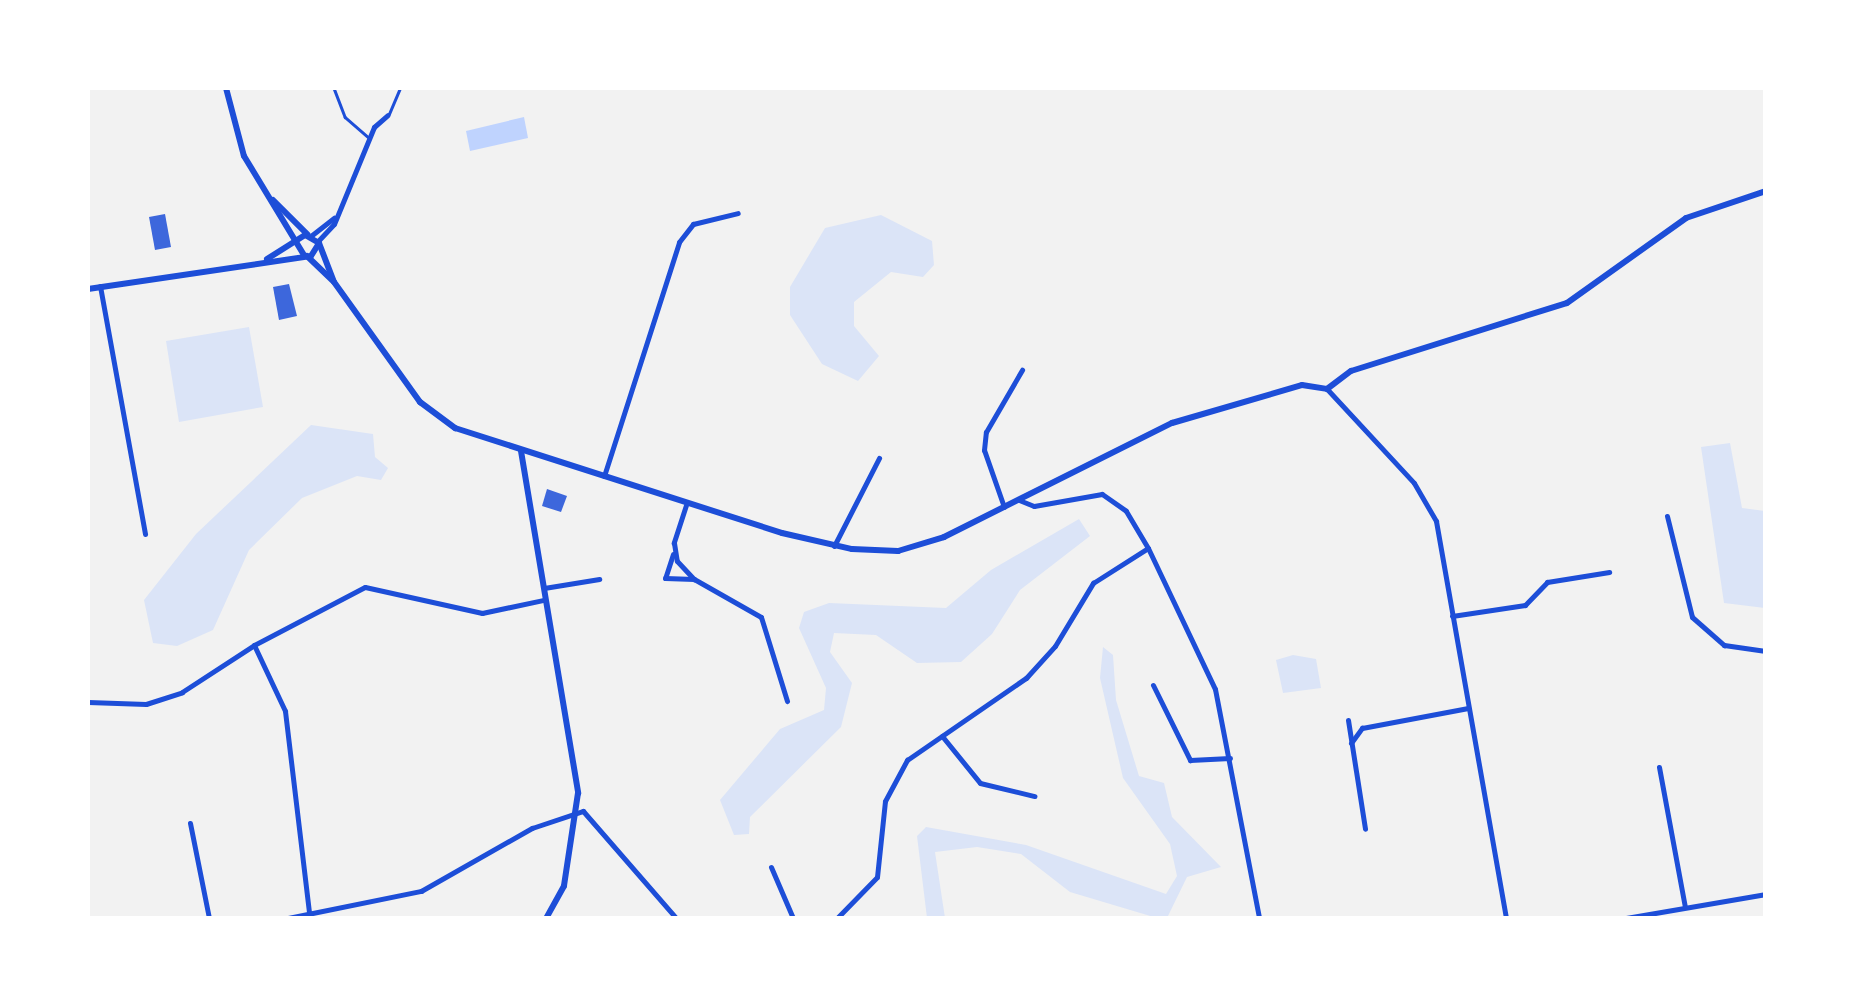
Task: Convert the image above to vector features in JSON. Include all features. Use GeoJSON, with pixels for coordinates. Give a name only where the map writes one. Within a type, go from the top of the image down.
{"type":"FeatureCollection","features":[{"type":"Feature","properties":{"kind":"street"},"geometry":{"type":"LineString","coordinates":[[226,88],[244,156],[306,256],[334,282]]}},
{"type":"Feature","properties":{"kind":"street"},"geometry":{"type":"LineString","coordinates":[[306,256],[314,239],[336,216],[369,138],[388,115]]}},
{"type":"Feature","properties":{"kind":"street"},"geometry":{"type":"LineString","coordinates":[[1327,389],[1352,371],[1567,303],[1686,218],[1766,191]]}},
{"type":"Feature","properties":{"kind":"street"},"geometry":{"type":"LineString","coordinates":[[272,199],[314,239],[334,282],[420,402],[456,428],[686,506],[834,546],[911,549],[1172,424],[1302,386],[1327,389],[1428,500],[1506,918]]}},
{"type":"Feature","properties":{"kind":"street"},"geometry":{"type":"LineString","coordinates":[[603,478],[679,242],[693,224],[738,214]]}},
{"type":"Feature","properties":{"kind":"street"},"geometry":{"type":"LineString","coordinates":[[267,259],[298,242],[314,239]]}},
{"type":"Feature","properties":{"kind":"street"},"geometry":{"type":"LineString","coordinates":[[88,289],[306,256]]}},
{"type":"Feature","properties":{"kind":"street"},"geometry":{"type":"LineString","coordinates":[[100,286],[144,534]]}},
{"type":"Feature","properties":{"kind":"street"},"geometry":{"type":"LineString","coordinates":[[1004,507],[984,450],[986,432],[1022,370]]}},
{"type":"Feature","properties":{"kind":"street"},"geometry":{"type":"LineString","coordinates":[[522,451],[541,588],[578,793],[564,886],[546,918]]}},
{"type":"Feature","properties":{"kind":"street"},"geometry":{"type":"LineString","coordinates":[[834,546],[880,458]]}},
{"type":"Feature","properties":{"kind":"street"},"geometry":{"type":"LineString","coordinates":[[1019,500],[1034,506],[1102,494],[1126,510],[1148,548],[1216,688],[1259,918]]}},
{"type":"Feature","properties":{"kind":"street"},"geometry":{"type":"LineString","coordinates":[[686,506],[666,578],[694,579]]}},
{"type":"Feature","properties":{"kind":"street"},"geometry":{"type":"LineString","coordinates":[[1668,516],[1692,617],[1724,644],[1766,651]]}},
{"type":"Feature","properties":{"kind":"street"},"geometry":{"type":"LineString","coordinates":[[838,918],[868,891],[881,866],[893,780],[907,760],[1026,678],[1093,583],[1148,548]]}},
{"type":"Feature","properties":{"kind":"street"},"geometry":{"type":"LineString","coordinates":[[674,553],[694,579],[762,616],[787,701]]}},
{"type":"Feature","properties":{"kind":"street"},"geometry":{"type":"LineString","coordinates":[[1452,616],[1525,605],[1547,582],[1610,572]]}},
{"type":"Feature","properties":{"kind":"street"},"geometry":{"type":"LineString","coordinates":[[541,588],[599,579]]}},
{"type":"Feature","properties":{"kind":"street"},"geometry":{"type":"LineString","coordinates":[[88,702],[146,704],[182,692],[254,645],[366,587],[482,613],[543,600]]}},
{"type":"Feature","properties":{"kind":"street"},"geometry":{"type":"LineString","coordinates":[[254,645],[285,710],[309,914]]}},
{"type":"Feature","properties":{"kind":"street"},"geometry":{"type":"LineString","coordinates":[[1152,686],[1190,760],[1230,758]]}},
{"type":"Feature","properties":{"kind":"street"},"geometry":{"type":"LineString","coordinates":[[1351,743],[1362,728],[1469,708]]}},
{"type":"Feature","properties":{"kind":"street"},"geometry":{"type":"LineString","coordinates":[[1348,720],[1365,830]]}},
{"type":"Feature","properties":{"kind":"street"},"geometry":{"type":"LineString","coordinates":[[942,736],[980,783],[1034,796]]}},
{"type":"Feature","properties":{"kind":"street"},"geometry":{"type":"LineString","coordinates":[[1659,767],[1684,908]]}},
{"type":"Feature","properties":{"kind":"street"},"geometry":{"type":"LineString","coordinates":[[288,918],[421,891],[532,828],[583,811],[676,918]]}},
{"type":"Feature","properties":{"kind":"street"},"geometry":{"type":"LineString","coordinates":[[190,823],[210,918]]}},
{"type":"Feature","properties":{"kind":"street"},"geometry":{"type":"LineString","coordinates":[[771,867],[794,918]]}},
{"type":"Feature","properties":{"kind":"street"},"geometry":{"type":"LineString","coordinates":[[1626,918],[1766,894]]}},
{"type":"Feature","properties":{"kind":"lane"},"geometry":{"type":"LineString","coordinates":[[334,88],[345,117],[369,138]]}},
{"type":"Feature","properties":{"kind":"lane"},"geometry":{"type":"LineString","coordinates":[[388,115],[400,88]]}},
{"type":"Feature","properties":{"kind":"shaded area"},"geometry":{"type":"Polygon","coordinates":[[[881,215],[932,241],[934,265],[923,277],[891,272],[854,302],[854,326],[879,356],[858,381],[822,364],[790,315],[790,287],[825,228],[881,215]]]}},
{"type":"Feature","properties":{"kind":"shaded area"},"geometry":{"type":"Polygon","coordinates":[[[249,327],[263,407],[179,422],[166,341],[249,327]]]}},
{"type":"Feature","properties":{"kind":"shaded area"},"geometry":{"type":"Polygon","coordinates":[[[311,425],[373,434],[375,457],[388,468],[381,480],[357,476],[302,498],[249,550],[213,630],[177,646],[153,643],[144,600],[196,534],[311,425]]]}},
{"type":"Feature","properties":{"kind":"shaded area"},"geometry":{"type":"Polygon","coordinates":[[[1730,443],[1742,508],[1765,511],[1765,608],[1724,603],[1701,447],[1730,443]]]}},
{"type":"Feature","properties":{"kind":"shaded area"},"geometry":{"type":"Polygon","coordinates":[[[1079,519],[1090,536],[1020,590],[992,634],[961,662],[917,663],[876,635],[834,633],[830,652],[852,683],[841,727],[750,817],[749,834],[734,835],[720,800],[780,729],[824,710],[826,688],[799,628],[804,612],[829,603],[946,608],[991,570],[1079,519]]]}},
{"type":"Feature","properties":{"kind":"shaded area"},"geometry":{"type":"Polygon","coordinates":[[[1103,647],[1113,655],[1116,700],[1139,776],[1164,783],[1172,817],[1221,867],[1187,877],[1167,918],[1157,918],[1070,892],[1021,854],[977,847],[935,852],[945,918],[927,918],[917,836],[926,827],[1026,845],[1166,894],[1177,876],[1170,844],[1123,778],[1100,678],[1103,647]]]}},
{"type":"Feature","properties":{"kind":"shaded area"},"geometry":{"type":"Polygon","coordinates":[[[1293,655],[1316,659],[1321,688],[1283,693],[1276,660],[1293,655]]]}},
{"type":"Feature","properties":{"kind":"water"},"geometry":{"type":"Polygon","coordinates":[[[524,117],[528,138],[470,151],[466,131],[524,117]]]}},
{"type":"Feature","properties":{"kind":"building"},"geometry":{"type":"Polygon","coordinates":[[[165,214],[171,247],[155,250],[149,217],[165,214]]]}},
{"type":"Feature","properties":{"kind":"building"},"geometry":{"type":"Polygon","coordinates":[[[289,284],[297,316],[279,320],[273,287],[289,284]]]}},
{"type":"Feature","properties":{"kind":"building"},"geometry":{"type":"Polygon","coordinates":[[[547,489],[567,496],[561,512],[542,506],[547,489]]]}}]}
